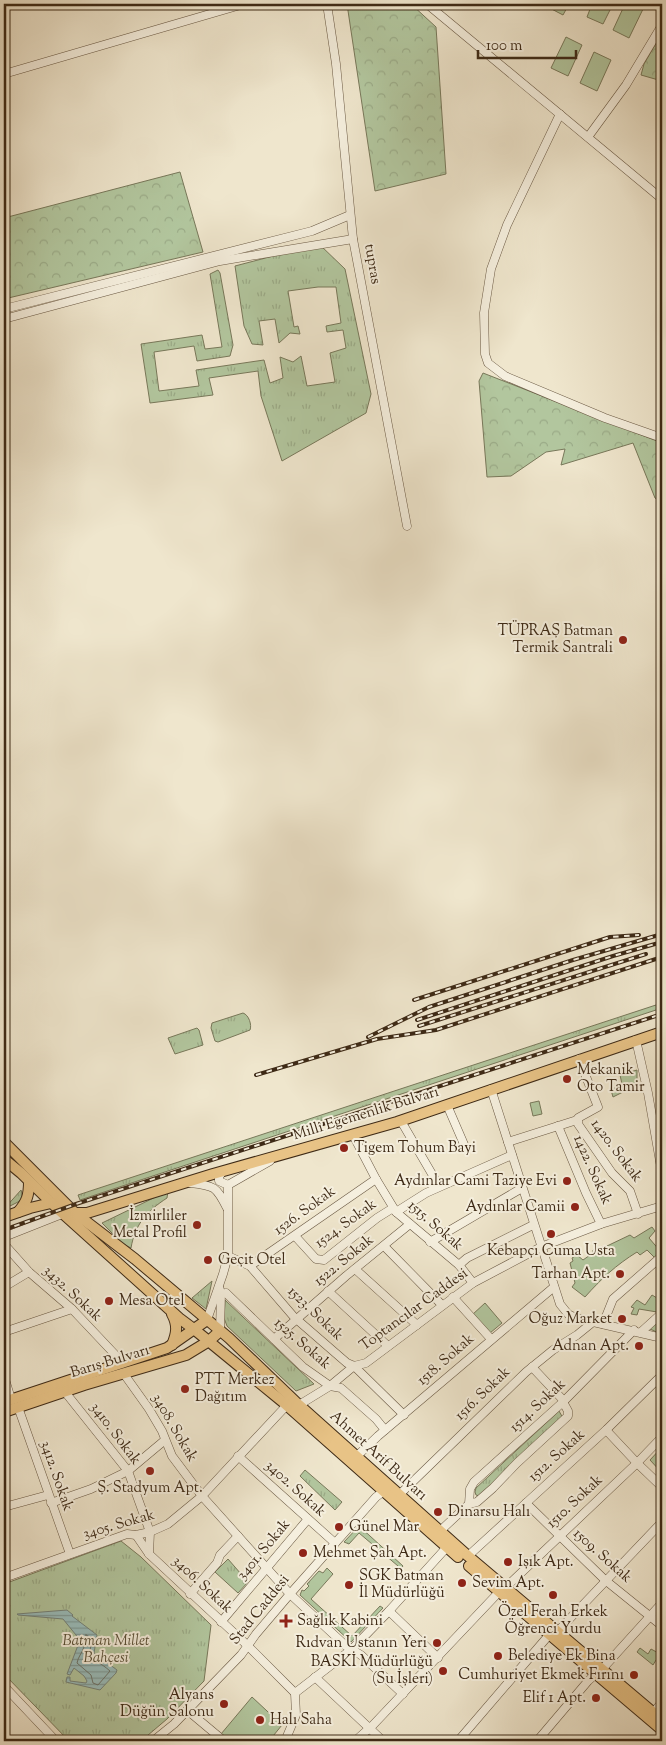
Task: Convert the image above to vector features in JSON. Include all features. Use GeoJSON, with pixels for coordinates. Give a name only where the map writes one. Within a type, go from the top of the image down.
{"type":"FeatureCollection","features":[{"type":"Feature","properties":{"kind":"main road","name":"Millî Egemenlik Bulvarı"},"geometry":{"type":"LineString","coordinates":[[75,1213],[87,1213],[353,1135],[662,1032]]}},
{"type":"Feature","properties":{"kind":"main road","name":"Ahmet Arif Bulvarı"},"geometry":{"type":"LineString","coordinates":[[4,1142],[75,1213],[136,1259],[220,1331],[398,1495],[468,1556],[502,1590]]}},
{"type":"Feature","properties":{"kind":"main road","name":"Ahmet Arif Bulvarı"},"geometry":{"type":"LineString","coordinates":[[4,1159],[21,1173],[62,1214],[79,1227],[170,1310],[287,1405],[447,1547],[662,1720]]}},
{"type":"Feature","properties":{"kind":"main road"},"geometry":{"type":"LineString","coordinates":[[17,1212],[27,1200],[29,1182]]}},
{"type":"Feature","properties":{"kind":"main road"},"geometry":{"type":"LineString","coordinates":[[4,1217],[35,1206],[51,1203]]}},
{"type":"Feature","properties":{"kind":"main road"},"geometry":{"type":"LineString","coordinates":[[95,1242],[93,1228],[97,1219],[109,1206]]}},
{"type":"Feature","properties":{"kind":"main road"},"geometry":{"type":"LineString","coordinates":[[170,1310],[176,1321],[177,1330],[172,1345]]}},
{"type":"Feature","properties":{"kind":"main road","name":"Barış Bulvarı"},"geometry":{"type":"LineString","coordinates":[[11,1403],[65,1392],[123,1368],[167,1348],[207,1320]]}},
{"type":"Feature","properties":{"kind":"main road","name":"Barış Bulvarı"},"geometry":{"type":"LineString","coordinates":[[4,1412],[11,1403],[123,1368],[186,1355],[220,1331]]}},
{"type":"Feature","properties":{"kind":"main road"},"geometry":{"type":"LineString","coordinates":[[186,1355],[207,1352],[223,1354]]}},
{"type":"Feature","properties":{"kind":"main road","name":"Ahmet Arif Bulvarı"},"geometry":{"type":"LineString","coordinates":[[599,1671],[662,1730]]}},
{"type":"Feature","properties":{"kind":"street"},"geometry":{"type":"LineString","coordinates":[[4,74],[244,4]]}},
{"type":"Feature","properties":{"kind":"street","name":"tupras"},"geometry":{"type":"LineString","coordinates":[[327,4],[336,64],[353,239],[406,526]]}},
{"type":"Feature","properties":{"kind":"street"},"geometry":{"type":"LineString","coordinates":[[427,4],[662,199]]}},
{"type":"Feature","properties":{"kind":"street"},"geometry":{"type":"LineString","coordinates":[[588,137],[626,85],[662,24]]}},
{"type":"Feature","properties":{"kind":"street"},"geometry":{"type":"LineString","coordinates":[[560,114],[507,225],[494,260],[486,292],[484,313],[485,354],[488,363],[505,376],[605,418],[662,438]]}},
{"type":"Feature","properties":{"kind":"street"},"geometry":{"type":"LineString","coordinates":[[4,309],[312,231],[350,215]]}},
{"type":"Feature","properties":{"kind":"street"},"geometry":{"type":"LineString","coordinates":[[4,320],[220,261],[353,239]]}},
{"type":"Feature","properties":{"kind":"street"},"geometry":{"type":"LineString","coordinates":[[636,1040],[660,1150],[662,1173]]}},
{"type":"Feature","properties":{"kind":"street","name":"1420. Sokak"},"geometry":{"type":"LineString","coordinates":[[579,1060],[598,1107],[577,1120],[612,1172],[630,1191],[638,1214]]}},
{"type":"Feature","properties":{"kind":"street"},"geometry":{"type":"LineString","coordinates":[[491,1090],[560,1304],[568,1314],[576,1318],[661,1336]]}},
{"type":"Feature","properties":{"kind":"street"},"geometry":{"type":"LineString","coordinates":[[447,1105],[466,1149]]}},
{"type":"Feature","properties":{"kind":"street"},"geometry":{"type":"LineString","coordinates":[[401,1120],[439,1186]]}},
{"type":"Feature","properties":{"kind":"street"},"geometry":{"type":"LineString","coordinates":[[508,1142],[577,1120]]}},
{"type":"Feature","properties":{"kind":"street","name":"1422. Sokak"},"geometry":{"type":"LineString","coordinates":[[558,1126],[601,1224]]}},
{"type":"Feature","properties":{"kind":"street","name":"1515. Sokak"},"geometry":{"type":"LineString","coordinates":[[353,1135],[394,1210],[459,1265],[473,1283]]}},
{"type":"Feature","properties":{"kind":"street","name":"1524. Sokak"},"geometry":{"type":"LineString","coordinates":[[295,1236],[316,1259],[324,1260],[376,1218],[439,1186],[512,1155]]}},
{"type":"Feature","properties":{"kind":"street"},"geometry":{"type":"LineString","coordinates":[[222,1172],[219,1181],[228,1184],[279,1156]]}},
{"type":"Feature","properties":{"kind":"street","name":"1526. Sokak"},"geometry":{"type":"LineString","coordinates":[[250,1266],[376,1179]]}},
{"type":"Feature","properties":{"kind":"street"},"geometry":{"type":"LineString","coordinates":[[189,1182],[215,1188],[227,1210]]}},
{"type":"Feature","properties":{"kind":"street"},"geometry":{"type":"LineString","coordinates":[[207,1320],[228,1256],[228,1184]]}},
{"type":"Feature","properties":{"kind":"street"},"geometry":{"type":"LineString","coordinates":[[430,1242],[522,1188]]}},
{"type":"Feature","properties":{"kind":"street","name":"Toptancılar Caddesi"},"geometry":{"type":"LineString","coordinates":[[299,1405],[330,1386],[354,1366],[366,1363],[473,1283],[541,1247],[601,1224],[662,1206]]}},
{"type":"Feature","properties":{"kind":"street"},"geometry":{"type":"LineString","coordinates":[[4,1237],[62,1214]]}},
{"type":"Feature","properties":{"kind":"street","name":"1522. Sokak"},"geometry":{"type":"LineString","coordinates":[[274,1339],[328,1291],[410,1224]]}},
{"type":"Feature","properties":{"kind":"street"},"geometry":{"type":"LineString","coordinates":[[459,1265],[467,1258],[533,1225]]}},
{"type":"Feature","properties":{"kind":"street","name":"3432. Sokak"},"geometry":{"type":"LineString","coordinates":[[4,1244],[28,1272],[72,1309],[123,1368]]}},
{"type":"Feature","properties":{"kind":"street"},"geometry":{"type":"LineString","coordinates":[[384,1246],[442,1305]]}},
{"type":"Feature","properties":{"kind":"street","name":"1523. Sokak"},"geometry":{"type":"LineString","coordinates":[[228,1256],[250,1266],[297,1319],[348,1363],[354,1366],[404,1415]]}},
{"type":"Feature","properties":{"kind":"street"},"geometry":{"type":"LineString","coordinates":[[603,1324],[613,1299],[662,1256]]}},
{"type":"Feature","properties":{"kind":"street"},"geometry":{"type":"LineString","coordinates":[[355,1269],[417,1325]]}},
{"type":"Feature","properties":{"kind":"street"},"geometry":{"type":"LineString","coordinates":[[4,1286],[28,1272]]}},
{"type":"Feature","properties":{"kind":"street"},"geometry":{"type":"LineString","coordinates":[[219,1285],[221,1293],[220,1331]]}},
{"type":"Feature","properties":{"kind":"street","name":"1518. Sokak"},"geometry":{"type":"LineString","coordinates":[[357,1456],[491,1339],[554,1287]]}},
{"type":"Feature","properties":{"kind":"street"},"geometry":{"type":"LineString","coordinates":[[328,1291],[388,1346]]}},
{"type":"Feature","properties":{"kind":"street","name":"1525. Sokak"},"geometry":{"type":"LineString","coordinates":[[226,1293],[303,1367],[330,1386],[342,1388],[376,1419],[385,1430]]}},
{"type":"Feature","properties":{"kind":"street"},"geometry":{"type":"LineString","coordinates":[[452,1297],[491,1339]]}},
{"type":"Feature","properties":{"kind":"street"},"geometry":{"type":"LineString","coordinates":[[4,1332],[72,1309]]}},
{"type":"Feature","properties":{"kind":"street","name":"1514. Sokak"},"geometry":{"type":"LineString","coordinates":[[469,1504],[470,1489],[474,1482],[564,1402],[638,1331],[662,1313]]}},
{"type":"Feature","properties":{"kind":"street","name":"1516. Sokak"},"geometry":{"type":"LineString","coordinates":[[398,1495],[532,1367],[593,1322]]}},
{"type":"Feature","properties":{"kind":"street"},"geometry":{"type":"LineString","coordinates":[[440,1531],[469,1504],[477,1502],[493,1488],[568,1416],[564,1402],[532,1367]]}},
{"type":"Feature","properties":{"kind":"street","name":"3408. Sokak"},"geometry":{"type":"LineString","coordinates":[[123,1368],[150,1409],[162,1431],[172,1456],[202,1496],[290,1594],[346,1646],[361,1655],[403,1694]]}},
{"type":"Feature","properties":{"kind":"street","name":"1512. Sokak"},"geometry":{"type":"LineString","coordinates":[[468,1556],[606,1430],[662,1375]]}},
{"type":"Feature","properties":{"kind":"street","name":"3412. Sokak"},"geometry":{"type":"LineString","coordinates":[[4,1376],[11,1403],[70,1554]]}},
{"type":"Feature","properties":{"kind":"street","name":"3410. Sokak"},"geometry":{"type":"LineString","coordinates":[[65,1392],[128,1471],[150,1532],[149,1554]]}},
{"type":"Feature","properties":{"kind":"street","name":"3405. Sokak"},"geometry":{"type":"LineString","coordinates":[[4,1578],[127,1534],[136,1535],[150,1532],[168,1524],[202,1496],[287,1405]]}},
{"type":"Feature","properties":{"kind":"street"},"geometry":{"type":"LineString","coordinates":[[606,1430],[662,1487]]}},
{"type":"Feature","properties":{"kind":"street","name":"1510. Sokak"},"geometry":{"type":"LineString","coordinates":[[355,1741],[403,1694],[502,1590],[637,1463],[662,1437]]}},
{"type":"Feature","properties":{"kind":"street"},"geometry":{"type":"LineString","coordinates":[[4,1507],[91,1489],[128,1471],[165,1440]]}},
{"type":"Feature","properties":{"kind":"street","name":"3402. Sokak"},"geometry":{"type":"LineString","coordinates":[[238,1456],[335,1543]]}},
{"type":"Feature","properties":{"kind":"street","name":"Stad Caddesi"},"geometry":{"type":"LineString","coordinates":[[154,1741],[241,1655],[290,1594],[376,1497],[384,1492]]}},
{"type":"Feature","properties":{"kind":"street","name":"1509. Sokak"},"geometry":{"type":"LineString","coordinates":[[526,1503],[605,1580],[662,1626]]}},
{"type":"Feature","properties":{"kind":"street","name":"3401. Sokak"},"geometry":{"type":"LineString","coordinates":[[221,1622],[308,1519]]}},
{"type":"Feature","properties":{"kind":"street"},"geometry":{"type":"LineString","coordinates":[[458,1741],[553,1633],[662,1522]]}},
{"type":"Feature","properties":{"kind":"street","name":"3406. Sokak"},"geometry":{"type":"LineString","coordinates":[[136,1535],[149,1554],[248,1646],[295,1693]]}},
{"type":"Feature","properties":{"kind":"street"},"geometry":{"type":"LineString","coordinates":[[190,1594],[217,1563],[220,1555],[238,1536]]}},
{"type":"Feature","properties":{"kind":"street"},"geometry":{"type":"LineString","coordinates":[[285,1741],[296,1714],[295,1693],[352,1649],[447,1547]]}},
{"type":"Feature","properties":{"kind":"street"},"geometry":{"type":"LineString","coordinates":[[537,1741],[662,1603]]}},
{"type":"Feature","properties":{"kind":"street"},"geometry":{"type":"LineString","coordinates":[[389,1611],[438,1658]]}},
{"type":"Feature","properties":{"kind":"street"},"geometry":{"type":"LineString","coordinates":[[315,1677],[383,1741]]}},
{"type":"Feature","properties":{"kind":"street"},"geometry":{"type":"LineString","coordinates":[[4,1686],[56,1741]]}},
{"type":"Feature","properties":{"kind":"street"},"geometry":{"type":"LineString","coordinates":[[653,1713],[662,1702]]}},
{"type":"Feature","properties":{"kind":"street"},"geometry":{"type":"LineString","coordinates":[[187,1710],[224,1741]]}},
{"type":"Feature","properties":{"kind":"green space"},"geometry":{"type":"Polygon","coordinates":[[[347,4],[411,4],[436,27],[446,174],[375,191],[347,4]]]}},
{"type":"Feature","properties":{"kind":"green space"},"geometry":{"type":"Polygon","coordinates":[[[542,4],[569,4],[563,15],[542,4]]]}},
{"type":"Feature","properties":{"kind":"green space"},"geometry":{"type":"Polygon","coordinates":[[[592,4],[613,4],[603,24],[587,17],[592,4]]]}},
{"type":"Feature","properties":{"kind":"green space"},"geometry":{"type":"Polygon","coordinates":[[[625,4],[637,4],[644,7],[629,38],[613,30],[625,4]]]}},
{"type":"Feature","properties":{"kind":"green space"},"geometry":{"type":"Polygon","coordinates":[[[662,33],[662,81],[641,75],[644,64],[662,33]]]}},
{"type":"Feature","properties":{"kind":"green space"},"geometry":{"type":"Polygon","coordinates":[[[566,37],[582,45],[568,76],[551,68],[566,37]]]}},
{"type":"Feature","properties":{"kind":"green space"},"geometry":{"type":"Polygon","coordinates":[[[594,52],[611,60],[597,91],[580,83],[594,52]]]}},
{"type":"Feature","properties":{"kind":"green space"},"geometry":{"type":"Polygon","coordinates":[[[180,172],[203,252],[4,299],[4,218],[180,172]]]}},
{"type":"Feature","properties":{"kind":"green space"},"geometry":{"type":"Polygon","coordinates":[[[319,244],[345,269],[371,394],[366,413],[282,461],[261,396],[258,371],[209,378],[213,395],[150,403],[141,344],[202,335],[205,349],[222,347],[210,274],[218,270],[233,345],[230,356],[197,361],[194,346],[154,352],[159,391],[199,386],[196,370],[264,360],[270,383],[283,378],[280,357],[293,362],[301,356],[307,386],[335,382],[330,353],[346,348],[343,330],[327,332],[326,326],[341,323],[336,287],[288,291],[294,327],[298,326],[300,334],[290,333],[279,343],[275,319],[259,321],[263,345],[252,344],[244,326],[235,266],[319,244]]]}},
{"type":"Feature","properties":{"kind":"green space"},"geometry":{"type":"Polygon","coordinates":[[[483,373],[662,443],[662,503],[655,498],[633,443],[561,465],[565,449],[546,452],[511,476],[487,477],[479,381],[483,373]]]}},
{"type":"Feature","properties":{"kind":"green space"},"geometry":{"type":"Polygon","coordinates":[[[662,1003],[662,1008],[80,1200],[78,1195],[662,1003]]]}},
{"type":"Feature","properties":{"kind":"green space"},"geometry":{"type":"Polygon","coordinates":[[[243,1013],[249,1020],[250,1030],[218,1042],[215,1041],[211,1028],[212,1023],[243,1013]]]}},
{"type":"Feature","properties":{"kind":"green space"},"geometry":{"type":"Polygon","coordinates":[[[197,1028],[203,1045],[175,1054],[168,1038],[197,1028]]]}},
{"type":"Feature","properties":{"kind":"green space"},"geometry":{"type":"Polygon","coordinates":[[[637,1070],[637,1085],[613,1097],[611,1090],[622,1084],[620,1075],[637,1070]]]}},
{"type":"Feature","properties":{"kind":"green space"},"geometry":{"type":"Polygon","coordinates":[[[539,1101],[542,1114],[533,1116],[530,1103],[539,1101]]]}},
{"type":"Feature","properties":{"kind":"green space"},"geometry":{"type":"Polygon","coordinates":[[[21,1190],[23,1197],[18,1202],[4,1209],[21,1190]]]}},
{"type":"Feature","properties":{"kind":"green space"},"geometry":{"type":"Polygon","coordinates":[[[168,1191],[167,1198],[148,1213],[139,1225],[131,1248],[123,1244],[102,1223],[168,1191]]]}},
{"type":"Feature","properties":{"kind":"green space"},"geometry":{"type":"Polygon","coordinates":[[[652,1227],[655,1231],[649,1238],[661,1252],[655,1258],[647,1250],[640,1255],[637,1252],[609,1273],[585,1297],[572,1287],[575,1283],[570,1263],[573,1261],[572,1258],[577,1255],[583,1260],[593,1253],[593,1250],[607,1246],[630,1235],[634,1238],[652,1227]]]}},
{"type":"Feature","properties":{"kind":"green space"},"geometry":{"type":"Polygon","coordinates":[[[212,1281],[206,1309],[192,1298],[212,1281]]]}},
{"type":"Feature","properties":{"kind":"green space"},"geometry":{"type":"Polygon","coordinates":[[[652,1295],[662,1301],[662,1307],[657,1312],[639,1309],[637,1315],[631,1314],[634,1308],[631,1307],[637,1300],[645,1305],[652,1295]]]}},
{"type":"Feature","properties":{"kind":"green space"},"geometry":{"type":"Polygon","coordinates":[[[225,1300],[314,1384],[296,1391],[227,1326],[224,1318],[225,1300]]]}},
{"type":"Feature","properties":{"kind":"green space"},"geometry":{"type":"Polygon","coordinates":[[[485,1303],[502,1323],[490,1333],[472,1315],[485,1303]]]}},
{"type":"Feature","properties":{"kind":"green space"},"geometry":{"type":"Polygon","coordinates":[[[662,1316],[662,1333],[661,1334],[650,1329],[662,1316]]]}},
{"type":"Feature","properties":{"kind":"green space"},"geometry":{"type":"Polygon","coordinates":[[[559,1411],[563,1418],[479,1496],[476,1495],[476,1488],[559,1411]]]}},
{"type":"Feature","properties":{"kind":"green space"},"geometry":{"type":"Polygon","coordinates":[[[662,1447],[662,1473],[650,1460],[662,1447]]]}},
{"type":"Feature","properties":{"kind":"green space"},"geometry":{"type":"Polygon","coordinates":[[[305,1470],[342,1502],[335,1510],[300,1476],[305,1470]]]}},
{"type":"Feature","properties":{"kind":"green space"},"geometry":{"type":"Polygon","coordinates":[[[359,1526],[403,1566],[399,1571],[396,1569],[398,1566],[359,1533],[349,1544],[344,1542],[359,1526]]]}},
{"type":"Feature","properties":{"kind":"green space","name":"Batman Millet Bahçesi"},"geometry":{"type":"Polygon","coordinates":[[[121,1541],[141,1557],[211,1625],[204,1681],[167,1719],[141,1741],[69,1741],[4,1674],[4,1584],[121,1541]]]}},
{"type":"Feature","properties":{"kind":"green space"},"geometry":{"type":"Polygon","coordinates":[[[228,1559],[248,1582],[238,1593],[215,1572],[228,1559]]]}},
{"type":"Feature","properties":{"kind":"green space"},"geometry":{"type":"Polygon","coordinates":[[[327,1568],[333,1574],[311,1599],[352,1636],[380,1606],[383,1608],[351,1642],[300,1595],[302,1590],[304,1591],[309,1586],[307,1584],[319,1571],[323,1573],[327,1568]]]}},
{"type":"Feature","properties":{"kind":"green space"},"geometry":{"type":"Polygon","coordinates":[[[640,1648],[648,1654],[651,1649],[662,1655],[662,1664],[656,1660],[653,1665],[637,1652],[640,1648]]]}},
{"type":"Feature","properties":{"kind":"green space"},"geometry":{"type":"Polygon","coordinates":[[[252,1697],[282,1725],[269,1741],[230,1741],[221,1734],[252,1697]]]}},
{"type":"Feature","properties":{"kind":"water"},"geometry":{"type":"Polygon","coordinates":[[[67,1610],[97,1635],[94,1653],[117,1670],[100,1690],[66,1682],[67,1677],[70,1677],[70,1681],[86,1683],[87,1681],[74,1668],[70,1675],[67,1674],[80,1640],[63,1619],[17,1614],[67,1610]]]}},
{"type":"Feature","properties":{"kind":"railway"},"geometry":{"type":"LineString","coordinates":[[368,1037],[429,1007],[573,960],[662,934]]}},
{"type":"Feature","properties":{"kind":"railway"},"geometry":{"type":"LineString","coordinates":[[414,1000],[610,937],[639,935]]}},
{"type":"Feature","properties":{"kind":"railway"},"geometry":{"type":"LineString","coordinates":[[417,1020],[613,956],[662,942]]}},
{"type":"Feature","properties":{"kind":"railway"},"geometry":{"type":"LineString","coordinates":[[419,1026],[646,954]]}},
{"type":"Feature","properties":{"kind":"railway"},"geometry":{"type":"LineString","coordinates":[[256,1075],[377,1039],[436,1030],[662,957]]}},
{"type":"Feature","properties":{"kind":"railway"},"geometry":{"type":"LineString","coordinates":[[4,1230],[76,1204],[662,1014]]}},
{"type":"Feature","properties":{"kind":"place","name":"TÜPRAŞ Batman Termik Santrali"},"geometry":{"type":"Point","coordinates":[623,640]}},
{"type":"Feature","properties":{"kind":"place","name":"Mekanik Oto Tamir"},"geometry":{"type":"Point","coordinates":[567,1079]}},
{"type":"Feature","properties":{"kind":"place","name":"Tigem Tohum Bayi"},"geometry":{"type":"Point","coordinates":[344,1148]}},
{"type":"Feature","properties":{"kind":"place","name":"Aydınlar Cami Taziye Evi"},"geometry":{"type":"Point","coordinates":[567,1181]}},
{"type":"Feature","properties":{"kind":"place","name":"Aydınlar Camii"},"geometry":{"type":"Point","coordinates":[575,1207]}},
{"type":"Feature","properties":{"kind":"place","name":"İzmirliler Metal Profil"},"geometry":{"type":"Point","coordinates":[197,1225]}},
{"type":"Feature","properties":{"kind":"place","name":"Kebapçı Cuma Usta"},"geometry":{"type":"Point","coordinates":[551,1234]}},
{"type":"Feature","properties":{"kind":"place","name":"Geçit Otel"},"geometry":{"type":"Point","coordinates":[208,1260]}},
{"type":"Feature","properties":{"kind":"place","name":"Tarhan Apt."},"geometry":{"type":"Point","coordinates":[620,1274]}},
{"type":"Feature","properties":{"kind":"place","name":"Mesa Otel"},"geometry":{"type":"Point","coordinates":[109,1301]}},
{"type":"Feature","properties":{"kind":"place","name":"Oğuz Market"},"geometry":{"type":"Point","coordinates":[622,1319]}},
{"type":"Feature","properties":{"kind":"place","name":"Adnan Apt."},"geometry":{"type":"Point","coordinates":[639,1346]}},
{"type":"Feature","properties":{"kind":"place","name":"PTT Merkez Dağıtım"},"geometry":{"type":"Point","coordinates":[185,1389]}},
{"type":"Feature","properties":{"kind":"place","name":"Ş. Stadyum Apt."},"geometry":{"type":"Point","coordinates":[150,1471]}},
{"type":"Feature","properties":{"kind":"place","name":"Dinarsu Halı"},"geometry":{"type":"Point","coordinates":[438,1512]}},
{"type":"Feature","properties":{"kind":"place","name":"Günel Mar"},"geometry":{"type":"Point","coordinates":[339,1527]}},
{"type":"Feature","properties":{"kind":"place","name":"Mehmet Şah Apt."},"geometry":{"type":"Point","coordinates":[303,1553]}},
{"type":"Feature","properties":{"kind":"place","name":"Işık Apt."},"geometry":{"type":"Point","coordinates":[508,1562]}},
{"type":"Feature","properties":{"kind":"place","name":"Sevim Apt."},"geometry":{"type":"Point","coordinates":[462,1583]}},
{"type":"Feature","properties":{"kind":"place","name":"SGK Batman İl Müdürlüğü"},"geometry":{"type":"Point","coordinates":[349,1585]}},
{"type":"Feature","properties":{"kind":"place","name":"Özel Ferah Erkek Öğrenci Yurdu"},"geometry":{"type":"Point","coordinates":[553,1595]}},
{"type":"Feature","properties":{"kind":"place","name":"Sağlık Kabini"},"geometry":{"type":"Point","coordinates":[286,1621]}},
{"type":"Feature","properties":{"kind":"place","name":"Rıdvan Ustanın Yeri"},"geometry":{"type":"Point","coordinates":[437,1643]}},
{"type":"Feature","properties":{"kind":"place","name":"Belediye Ek Bina"},"geometry":{"type":"Point","coordinates":[498,1656]}},
{"type":"Feature","properties":{"kind":"place","name":"BASKİ Müdürlüğü (Su İşleri)"},"geometry":{"type":"Point","coordinates":[443,1671]}},
{"type":"Feature","properties":{"kind":"place","name":"Cumhuriyet Ekmek Fırını"},"geometry":{"type":"Point","coordinates":[634,1675]}},
{"type":"Feature","properties":{"kind":"place","name":"Elif 1 Apt."},"geometry":{"type":"Point","coordinates":[596,1698]}},
{"type":"Feature","properties":{"kind":"place","name":"Alyans Düğün Salonu"},"geometry":{"type":"Point","coordinates":[224,1704]}},
{"type":"Feature","properties":{"kind":"place","name":"Halı Saha"},"geometry":{"type":"Point","coordinates":[260,1720]}}]}
